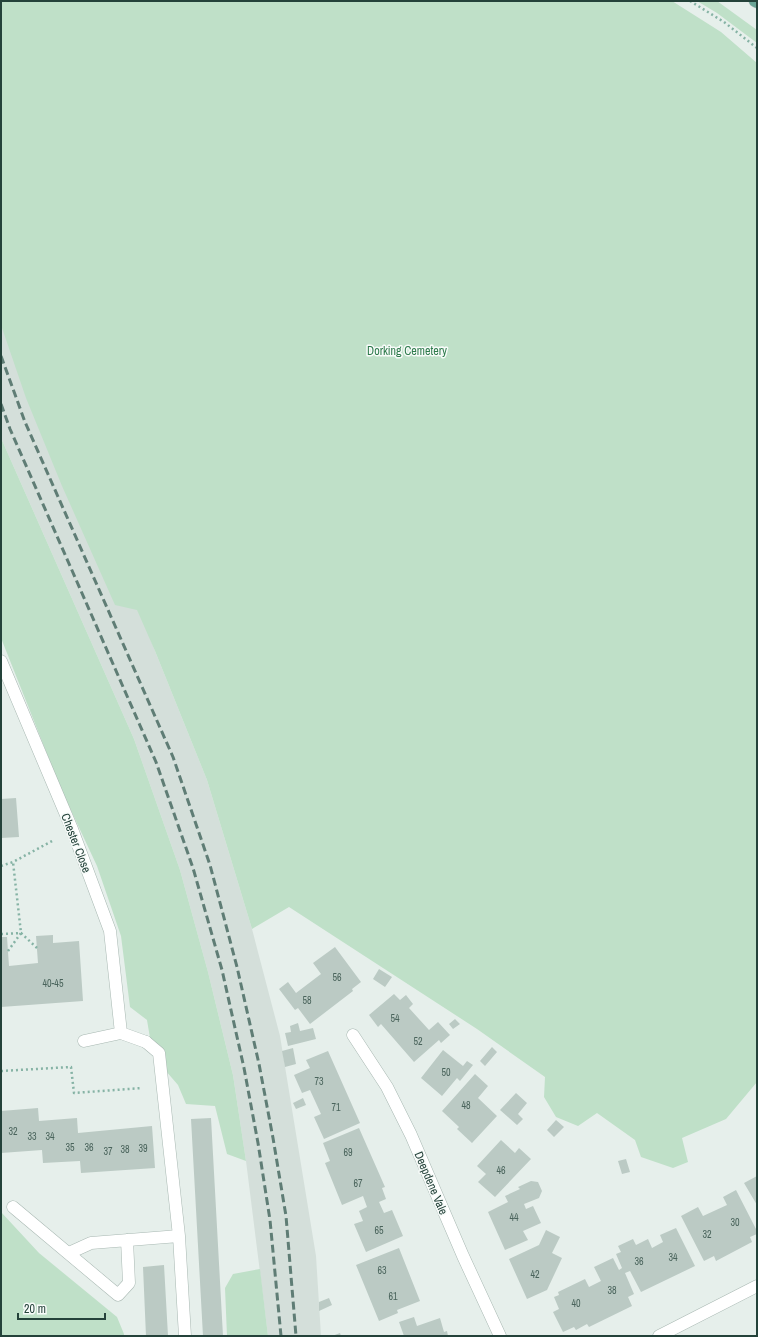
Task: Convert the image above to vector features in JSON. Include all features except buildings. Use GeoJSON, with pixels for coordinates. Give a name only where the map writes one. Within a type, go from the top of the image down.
{"type":"FeatureCollection","features":[{"type":"Feature","properties":{"kind":"street","name":"Chester Close"},"geometry":{"type":"LineString","coordinates":[[1,660],[72,829],[110,931],[121,1033]]}},
{"type":"Feature","properties":{"kind":"street"},"geometry":{"type":"LineString","coordinates":[[84,1041],[121,1033],[146,1042],[159,1053],[180,1236],[185,1336]]}},
{"type":"Feature","properties":{"kind":"street","name":"Deepdene Vale"},"geometry":{"type":"LineString","coordinates":[[353,1035],[387,1087],[411,1135],[463,1256],[500,1336]]}},
{"type":"Feature","properties":{"kind":"street"},"geometry":{"type":"LineString","coordinates":[[13,1207],[118,1294],[129,1283],[126,1240]]}},
{"type":"Feature","properties":{"kind":"street"},"geometry":{"type":"LineString","coordinates":[[69,1253],[91,1243],[180,1236]]}},
{"type":"Feature","properties":{"kind":"street"},"geometry":{"type":"LineString","coordinates":[[659,1336],[757,1286]]}},
{"type":"Feature","properties":{"kind":"path"},"geometry":{"type":"LineString","coordinates":[[690,1],[724,22],[757,48]]}},
{"type":"Feature","properties":{"kind":"path"},"geometry":{"type":"LineString","coordinates":[[1,866],[13,862],[72,829]]}},
{"type":"Feature","properties":{"kind":"path"},"geometry":{"type":"LineString","coordinates":[[13,862],[21,933],[37,948]]}},
{"type":"Feature","properties":{"kind":"path"},"geometry":{"type":"LineString","coordinates":[[1,934],[21,933]]}},
{"type":"Feature","properties":{"kind":"path"},"geometry":{"type":"LineString","coordinates":[[8,951],[21,933]]}},
{"type":"Feature","properties":{"kind":"path"},"geometry":{"type":"LineString","coordinates":[[1,1071],[71,1067],[74,1093],[163,1087]]}},
{"type":"Feature","properties":{"kind":"shaded area"},"geometry":{"type":"Polygon","coordinates":[[[1,250],[155,651],[207,780],[252,929],[280,1036],[316,1256],[321,1336],[268,1336],[246,1161],[233,1075],[208,972],[180,870],[134,739],[1,438],[1,250]]]}},
{"type":"Feature","properties":{"kind":"green space","name":"Dorking Cemetery"},"geometry":{"type":"Polygon","coordinates":[[[1,1],[672,1],[721,32],[757,63],[757,1082],[726,1119],[682,1138],[688,1162],[673,1168],[641,1157],[635,1140],[597,1113],[578,1126],[556,1117],[544,1097],[545,1077],[477,1029],[289,907],[252,929],[207,780],[155,651],[137,610],[115,605],[62,486],[26,398],[1,325],[1,1]]]}},
{"type":"Feature","properties":{"kind":"green space"},"geometry":{"type":"Polygon","coordinates":[[[697,1],[717,1],[757,30],[757,43],[717,13],[697,1]]]}},
{"type":"Feature","properties":{"kind":"green space"},"geometry":{"type":"Polygon","coordinates":[[[1,438],[134,739],[180,870],[208,972],[233,1075],[246,1161],[227,1154],[215,1106],[186,1104],[178,1085],[153,1056],[147,1020],[130,1007],[121,936],[97,866],[61,789],[1,638],[1,438]]]}},
{"type":"Feature","properties":{"kind":"green space"},"geometry":{"type":"Polygon","coordinates":[[[1,1212],[39,1253],[117,1317],[124,1336],[1,1336],[1,1212]]]}},
{"type":"Feature","properties":{"kind":"green space"},"geometry":{"type":"Polygon","coordinates":[[[260,1269],[268,1336],[227,1336],[225,1288],[233,1274],[260,1269]]]}},
{"type":"Feature","properties":{"kind":"railway"},"geometry":{"type":"LineString","coordinates":[[1,356],[25,422],[173,757],[210,865],[237,967],[259,1064],[273,1138],[286,1216],[296,1336]]}},
{"type":"Feature","properties":{"kind":"railway"},"geometry":{"type":"LineString","coordinates":[[1,404],[10,429],[156,762],[193,868],[222,970],[244,1068],[270,1220],[281,1336]]}}]}
